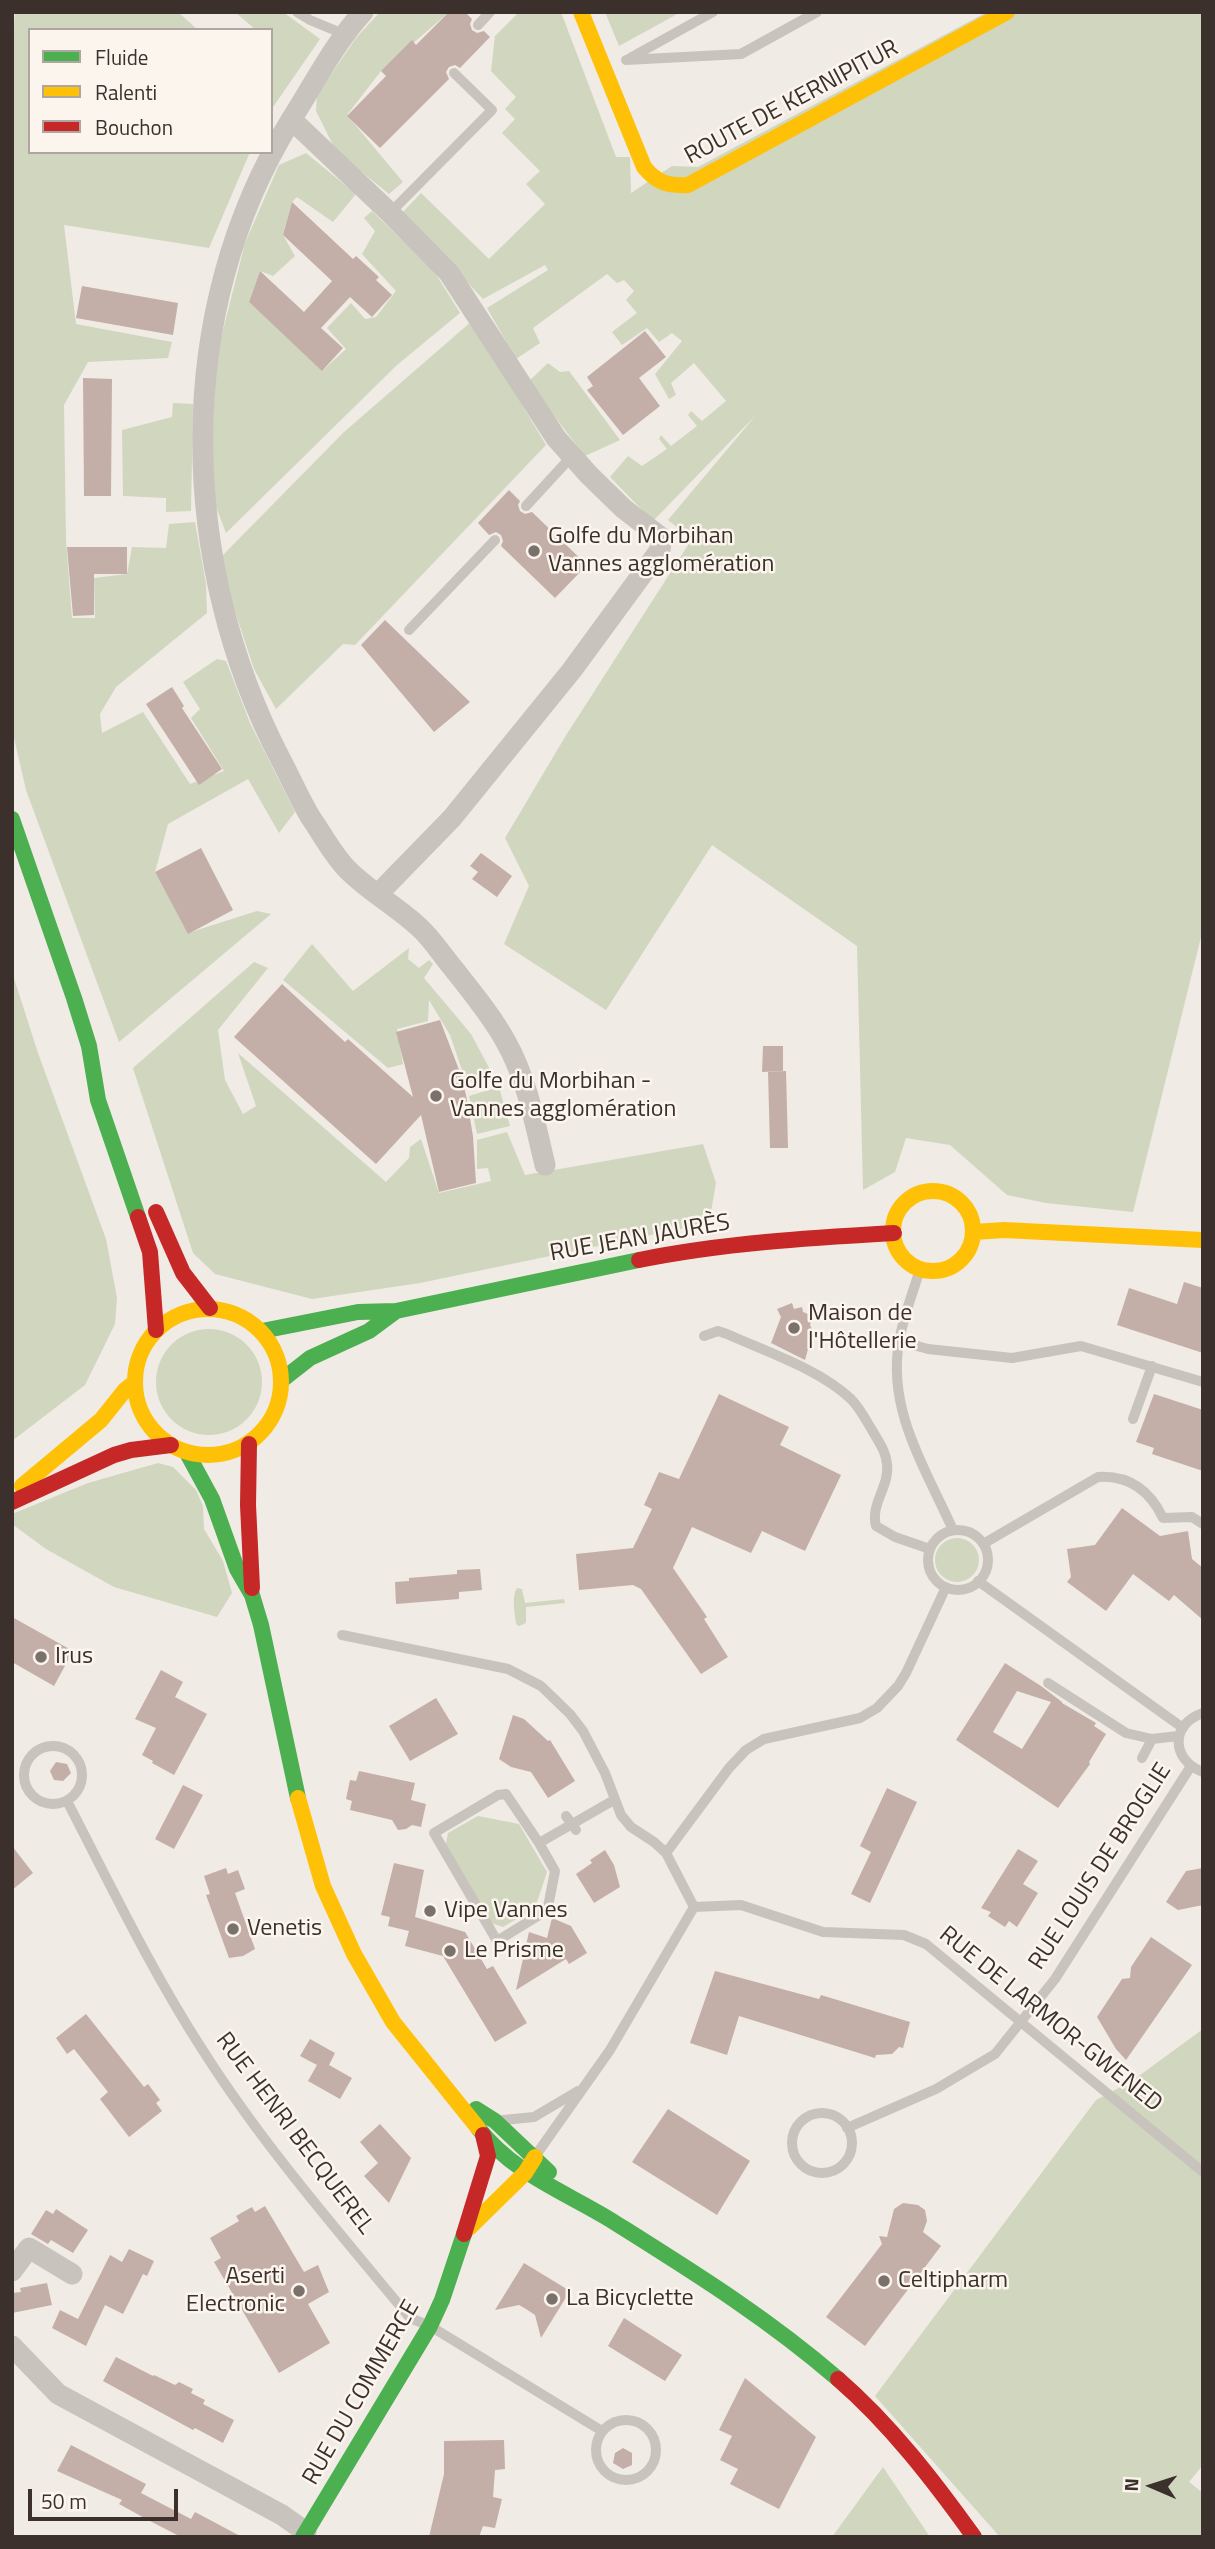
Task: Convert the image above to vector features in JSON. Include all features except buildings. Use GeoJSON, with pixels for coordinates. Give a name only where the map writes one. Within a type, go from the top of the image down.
{"type":"FeatureCollection","features":[{"type":"Feature","properties":{"kind":"main road"},"geometry":{"type":"LineString","coordinates":[[581,12],[603,69]]}},
{"type":"Feature","properties":{"kind":"main road","name":"ROUTE DE KERNIPITUR"},"geometry":{"type":"LineString","coordinates":[[603,69],[644,167],[656,183],[671,187],[688,185],[1007,12]]}},
{"type":"Feature","properties":{"kind":"main road"},"geometry":{"type":"LineString","coordinates":[[12,818],[89,1046],[111,1088]]}},
{"type":"Feature","properties":{"kind":"main road"},"geometry":{"type":"LineString","coordinates":[[89,1046],[98,1100],[150,1252],[156,1330]]}},
{"type":"Feature","properties":{"kind":"main road"},"geometry":{"type":"LineString","coordinates":[[933,1191],[957,1199],[966,1208],[972,1219],[974,1232],[965,1255],[956,1264],[933,1271],[920,1269],[902,1255],[896,1245],[894,1233],[900,1209],[920,1194],[933,1191]]}},
{"type":"Feature","properties":{"kind":"main road"},"geometry":{"type":"LineString","coordinates":[[151,1198],[183,1273],[210,1308]]}},
{"type":"Feature","properties":{"kind":"main road"},"geometry":{"type":"LineString","coordinates":[[974,1232],[1004,1230],[1203,1240]]}},
{"type":"Feature","properties":{"kind":"main road","name":"RUE JEAN JAURÈS"},"geometry":{"type":"LineString","coordinates":[[261,1331],[358,1312],[396,1311],[685,1251],[788,1239],[894,1233]]}},
{"type":"Feature","properties":{"kind":"main road"},"geometry":{"type":"LineString","coordinates":[[210,1308],[229,1311],[246,1319],[261,1331],[272,1345],[282,1380],[279,1405],[267,1427],[248,1444],[219,1455],[187,1453],[171,1446],[156,1434],[144,1419],[137,1401],[135,1382],[140,1354],[156,1330],[172,1318],[190,1310],[210,1308]]}},
{"type":"Feature","properties":{"kind":"main road","name":"RUE JEAN JAURÈS"},"geometry":{"type":"LineString","coordinates":[[282,1380],[310,1358],[369,1331],[396,1311]]}},
{"type":"Feature","properties":{"kind":"main road"},"geometry":{"type":"LineString","coordinates":[[12,1494],[101,1420],[125,1390],[135,1382]]}},
{"type":"Feature","properties":{"kind":"main road"},"geometry":{"type":"LineString","coordinates":[[248,1444],[248,1504],[254,1566],[252,1595]]}},
{"type":"Feature","properties":{"kind":"main road"},"geometry":{"type":"LineString","coordinates":[[12,1502],[114,1455],[131,1450],[171,1446]]}},
{"type":"Feature","properties":{"kind":"main road"},"geometry":{"type":"LineString","coordinates":[[187,1453],[212,1499],[237,1569],[252,1595],[261,1625],[299,1803],[323,1886],[354,1954],[393,2022],[483,2135],[504,2157],[725,2291],[792,2339],[845,2385],[933,2480],[974,2537]]}},
{"type":"Feature","properties":{"kind":"main road"},"geometry":{"type":"LineString","coordinates":[[449,2092],[495,2121],[535,2156],[571,2196]]}},
{"type":"Feature","properties":{"kind":"main road","name":"RUE DU COMMERCE"},"geometry":{"type":"LineString","coordinates":[[304,2534],[411,2361],[442,2300],[455,2255],[467,2230],[480,2190],[488,2156],[483,2135]]}},
{"type":"Feature","properties":{"kind":"main road","name":"RUE DU COMMERCE"},"geometry":{"type":"LineString","coordinates":[[467,2230],[525,2172],[535,2156]]}},
{"type":"Feature","properties":{"kind":"street"},"geometry":{"type":"LineString","coordinates":[[273,149],[315,78],[363,12]]}},
{"type":"Feature","properties":{"kind":"street"},"geometry":{"type":"LineString","coordinates":[[292,120],[449,273],[535,408],[572,456],[624,509],[662,538],[660,550],[572,670],[452,818],[378,894]]}},
{"type":"Feature","properties":{"kind":"street"},"geometry":{"type":"LineString","coordinates":[[271,154],[236,235],[218,302],[211,338],[202,426],[205,503],[217,579],[232,640],[265,730],[309,815],[348,871],[422,929],[506,1042],[530,1102],[545,1165]]}},
{"type":"Feature","properties":{"kind":"street"},"geometry":{"type":"LineString","coordinates":[[12,2271],[29,2248],[72,2274]]}},
{"type":"Feature","properties":{"kind":"street"},"geometry":{"type":"LineString","coordinates":[[12,2346],[58,2394],[282,2515],[304,2534]]}},
{"type":"Feature","properties":{"kind":"lane"},"geometry":{"type":"LineString","coordinates":[[297,12],[346,35]]}},
{"type":"Feature","properties":{"kind":"lane"},"geometry":{"type":"LineString","coordinates":[[478,25],[490,12]]}},
{"type":"Feature","properties":{"kind":"lane"},"geometry":{"type":"LineString","coordinates":[[603,69],[626,60],[713,12]]}},
{"type":"Feature","properties":{"kind":"lane"},"geometry":{"type":"LineString","coordinates":[[626,60],[741,54],[817,12]]}},
{"type":"Feature","properties":{"kind":"lane"},"geometry":{"type":"LineString","coordinates":[[390,213],[492,110],[454,73]]}},
{"type":"Feature","properties":{"kind":"lane"},"geometry":{"type":"LineString","coordinates":[[526,506],[572,456]]}},
{"type":"Feature","properties":{"kind":"lane"},"geometry":{"type":"LineString","coordinates":[[409,631],[495,540]]}},
{"type":"Feature","properties":{"kind":"lane"},"geometry":{"type":"LineString","coordinates":[[920,1269],[899,1341],[896,1380],[901,1413],[953,1530]]}},
{"type":"Feature","properties":{"kind":"lane"},"geometry":{"type":"LineString","coordinates":[[704,1336],[718,1331],[727,1334],[818,1376],[833,1384],[853,1401],[884,1451],[888,1466],[886,1480],[874,1512],[876,1526],[895,1537],[930,1549]]}},
{"type":"Feature","properties":{"kind":"lane"},"geometry":{"type":"LineString","coordinates":[[899,1341],[928,1349],[1012,1358],[1081,1346],[1203,1382]]}},
{"type":"Feature","properties":{"kind":"lane"},"geometry":{"type":"LineString","coordinates":[[1133,1419],[1152,1366]]}},
{"type":"Feature","properties":{"kind":"lane"},"geometry":{"type":"LineString","coordinates":[[984,1544],[1098,1477],[1133,1484],[1148,1493],[1163,1518],[1192,1517],[1203,1524]]}},
{"type":"Feature","properties":{"kind":"lane"},"geometry":{"type":"LineString","coordinates":[[953,1530],[969,1532],[984,1544],[988,1563],[978,1581],[959,1590],[946,1587],[934,1577],[929,1568],[930,1549],[936,1540],[953,1530]]}},
{"type":"Feature","properties":{"kind":"lane"},"geometry":{"type":"LineString","coordinates":[[978,1581],[1181,1732]]}},
{"type":"Feature","properties":{"kind":"lane"},"geometry":{"type":"LineString","coordinates":[[666,1853],[729,1768],[746,1750],[764,1739],[860,1718],[877,1709],[906,1673],[946,1587]]}},
{"type":"Feature","properties":{"kind":"lane"},"geometry":{"type":"LineString","coordinates":[[342,1635],[508,1669],[541,1686],[583,1731],[605,1773],[614,1800],[631,1827],[666,1853],[694,1907]]}},
{"type":"Feature","properties":{"kind":"lane"},"geometry":{"type":"LineString","coordinates":[[1048,1683],[1126,1733],[1152,1739],[1181,1732]]}},
{"type":"Feature","properties":{"kind":"lane"},"geometry":{"type":"LineString","coordinates":[[1203,1713],[1190,1718],[1181,1732],[1179,1749],[1191,1766],[1203,1772]]}},
{"type":"Feature","properties":{"kind":"lane"},"geometry":{"type":"LineString","coordinates":[[1142,1758],[1152,1739]]}},
{"type":"Feature","properties":{"kind":"lane"},"geometry":{"type":"LineString","coordinates":[[51,1746],[67,1750],[78,1761],[82,1775],[78,1790],[67,1801],[51,1805],[35,1799],[18,1778],[34,1752],[51,1746]]}},
{"type":"Feature","properties":{"kind":"lane","name":"RUE LOUIS DE BROGLIE"},"geometry":{"type":"LineString","coordinates":[[848,2128],[936,2089],[995,2054],[1060,1970],[1191,1766]]}},
{"type":"Feature","properties":{"kind":"lane"},"geometry":{"type":"LineString","coordinates":[[506,1794],[540,1843],[555,1871],[548,1907],[497,1941],[433,1833],[498,1795],[506,1794]]}},
{"type":"Feature","properties":{"kind":"lane"},"geometry":{"type":"LineString","coordinates":[[540,1843],[614,1800]]}},
{"type":"Feature","properties":{"kind":"lane","name":"RUE HENRI BECQUEREL"},"geometry":{"type":"LineString","coordinates":[[67,1801],[136,1934],[202,2049],[273,2149],[394,2298],[411,2318],[430,2326],[601,2431]]}},
{"type":"Feature","properties":{"kind":"lane","name":"RUE DE LARMOR-GWENED"},"geometry":{"type":"LineString","coordinates":[[694,1907],[741,1905],[823,1932],[915,1938],[926,1944],[1203,2172]]}},
{"type":"Feature","properties":{"kind":"lane","name":"RUE DU COMMERCE"},"geometry":{"type":"LineString","coordinates":[[535,2156],[610,2050],[694,1907]]}},
{"type":"Feature","properties":{"kind":"lane","name":"RUE DU COMMERCE"},"geometry":{"type":"LineString","coordinates":[[495,2121],[534,2117],[580,2090]]}},
{"type":"Feature","properties":{"kind":"lane"},"geometry":{"type":"LineString","coordinates":[[821,2113],[841,2120],[848,2128],[851,2137],[848,2157],[834,2170],[814,2172],[796,2158],[792,2145],[793,2136],[802,2120],[821,2113]]}},
{"type":"Feature","properties":{"kind":"lane"},"geometry":{"type":"LineString","coordinates":[[620,2418],[641,2424],[648,2430],[656,2446],[650,2467],[633,2479],[612,2477],[603,2470],[597,2460],[596,2451],[601,2431],[620,2418]]}},
{"type":"Feature","properties":{"kind":"green space"},"geometry":{"type":"Polygon","coordinates":[[[15,12],[178,12],[196,28],[28,28],[28,154],[249,154],[209,248],[64,225],[76,324],[172,342],[168,358],[88,362],[64,405],[66,540],[72,618],[95,618],[94,578],[127,574],[132,547],[166,548],[169,524],[195,522],[206,584],[207,613],[116,687],[100,714],[102,733],[143,712],[190,784],[224,771],[191,718],[200,709],[183,682],[217,659],[226,661],[250,723],[295,812],[279,833],[248,779],[168,824],[155,872],[188,933],[257,911],[271,914],[119,1042],[26,790],[12,729],[12,60],[15,12]]]}},
{"type":"Feature","properties":{"kind":"green space"},"geometry":{"type":"Polygon","coordinates":[[[235,12],[283,12],[320,39],[273,107],[273,28],[254,28],[235,12]]]}},
{"type":"Feature","properties":{"kind":"green space"},"geometry":{"type":"Polygon","coordinates":[[[380,12],[449,12],[381,71],[347,115],[403,182],[389,194],[336,151],[316,111],[317,95],[356,38],[380,12]]]}},
{"type":"Feature","properties":{"kind":"green space"},"geometry":{"type":"Polygon","coordinates":[[[519,12],[561,12],[616,157],[630,157],[631,193],[672,166],[698,167],[987,12],[1203,12],[1203,929],[1133,1212],[1046,1203],[1007,1195],[950,1145],[906,1138],[895,1172],[863,1190],[857,946],[712,845],[606,1010],[504,944],[529,886],[505,838],[565,737],[692,539],[668,520],[756,415],[653,521],[610,477],[628,456],[642,466],[667,449],[659,439],[661,435],[671,446],[697,426],[688,415],[691,411],[702,421],[726,401],[694,363],[671,383],[676,395],[669,399],[655,374],[682,341],[672,333],[659,342],[647,328],[622,345],[612,332],[637,313],[626,300],[634,291],[624,280],[617,283],[607,274],[533,328],[540,343],[516,359],[487,308],[548,270],[545,265],[483,299],[402,213],[421,193],[489,259],[545,204],[526,184],[540,171],[502,133],[515,119],[505,109],[516,97],[491,71],[495,36],[519,12]]]}},
{"type":"Feature","properties":{"kind":"green space"},"geometry":{"type":"Polygon","coordinates":[[[605,12],[681,12],[619,46],[605,12]]]}},
{"type":"Feature","properties":{"kind":"green space"},"geometry":{"type":"Polygon","coordinates":[[[306,153],[356,194],[333,222],[297,197],[292,202],[283,235],[295,256],[273,276],[260,271],[249,302],[323,370],[346,349],[327,328],[351,303],[365,319],[376,317],[396,291],[362,254],[375,231],[364,218],[372,211],[434,271],[460,313],[397,365],[226,533],[210,491],[216,358],[245,243],[279,165],[306,153]]]}},
{"type":"Feature","properties":{"kind":"green space"},"geometry":{"type":"Polygon","coordinates":[[[472,321],[546,445],[355,645],[343,644],[276,709],[254,669],[229,593],[222,556],[344,432],[472,321]]]}},
{"type":"Feature","properties":{"kind":"green space"},"geometry":{"type":"Polygon","coordinates":[[[548,363],[560,372],[569,371],[620,440],[585,456],[528,382],[548,363]]]}},
{"type":"Feature","properties":{"kind":"green space"},"geometry":{"type":"Polygon","coordinates":[[[173,403],[193,404],[191,511],[166,512],[166,498],[123,496],[122,430],[172,417],[173,403]]]}},
{"type":"Feature","properties":{"kind":"green space"},"geometry":{"type":"Polygon","coordinates":[[[312,944],[353,991],[409,948],[408,959],[419,968],[429,960],[433,964],[424,978],[471,1034],[494,1077],[466,1082],[450,1035],[429,1000],[428,1021],[397,1029],[403,1064],[388,1068],[283,980],[312,944]]]}},
{"type":"Feature","properties":{"kind":"green space"},"geometry":{"type":"Polygon","coordinates":[[[254,962],[268,968],[218,1030],[225,1080],[243,1114],[256,1106],[238,1053],[386,1182],[409,1158],[410,1147],[421,1139],[439,1193],[491,1181],[488,1168],[477,1169],[477,1140],[507,1132],[525,1175],[703,1144],[716,1183],[709,1223],[420,1283],[312,1299],[215,1274],[193,1253],[133,1068],[254,962]]]}},
{"type":"Feature","properties":{"kind":"green space"},"geometry":{"type":"Polygon","coordinates":[[[12,972],[38,1053],[106,1239],[117,1298],[115,1324],[85,1385],[12,1441],[12,972]]]}},
{"type":"Feature","properties":{"kind":"green space"},"geometry":{"type":"Polygon","coordinates":[[[499,1087],[510,1126],[477,1134],[469,1096],[499,1087]]]}},
{"type":"Feature","properties":{"kind":"green space"},"geometry":{"type":"Polygon","coordinates":[[[209,1329],[229,1333],[246,1345],[258,1362],[262,1382],[258,1402],[246,1419],[229,1431],[209,1435],[189,1431],[172,1419],[160,1402],[156,1382],[160,1362],[172,1345],[189,1333],[209,1329]]]}},
{"type":"Feature","properties":{"kind":"green space"},"geometry":{"type":"Polygon","coordinates":[[[158,1463],[173,1467],[196,1490],[203,1506],[204,1529],[223,1561],[232,1593],[217,1617],[114,1587],[46,1549],[12,1524],[12,1514],[88,1483],[158,1463]]]}},
{"type":"Feature","properties":{"kind":"green space"},"geometry":{"type":"Polygon","coordinates":[[[957,1538],[966,1539],[973,1544],[978,1551],[978,1569],[973,1576],[966,1581],[957,1582],[948,1581],[941,1576],[936,1569],[935,1560],[936,1551],[941,1544],[948,1539],[957,1538]]]}},
{"type":"Feature","properties":{"kind":"green space"},"geometry":{"type":"Polygon","coordinates":[[[517,1588],[522,1589],[525,1603],[564,1599],[565,1603],[526,1607],[526,1623],[519,1626],[516,1624],[514,1605],[517,1588]]]}},
{"type":"Feature","properties":{"kind":"green space"},"geometry":{"type":"Polygon","coordinates":[[[478,1816],[519,1824],[547,1872],[535,1908],[503,1927],[485,1921],[444,1854],[448,1833],[478,1816]]]}},
{"type":"Feature","properties":{"kind":"green space"},"geometry":{"type":"Polygon","coordinates":[[[1203,2029],[1203,2465],[1189,2482],[1203,2493],[1203,2537],[1000,2537],[875,2396],[1096,2100],[1132,2081],[1203,2029]]]}},
{"type":"Feature","properties":{"kind":"green space"},"geometry":{"type":"Polygon","coordinates":[[[883,2467],[930,2537],[832,2537],[883,2467]]]}},
{"type":"Feature","properties":{"kind":"traffic: fast"},"geometry":{"type":"LineString","coordinates":[[12,819],[74,998],[89,1046],[98,1100],[138,1217]]}},
{"type":"Feature","properties":{"kind":"traffic: fast"},"geometry":{"type":"LineString","coordinates":[[262,1331],[358,1312],[396,1311],[639,1260]]}},
{"type":"Feature","properties":{"kind":"traffic: fast"},"geometry":{"type":"LineString","coordinates":[[282,1380],[310,1358],[369,1331],[396,1311]]}},
{"type":"Feature","properties":{"kind":"traffic: fast"},"geometry":{"type":"LineString","coordinates":[[187,1453],[212,1499],[237,1569],[252,1595],[261,1625],[298,1798]]}},
{"type":"Feature","properties":{"kind":"traffic: fast"},"geometry":{"type":"LineString","coordinates":[[476,2109],[495,2121],[549,2172]]}},
{"type":"Feature","properties":{"kind":"traffic: fast"},"geometry":{"type":"LineString","coordinates":[[478,2128],[492,2144],[522,2169],[609,2219],[726,2294],[838,2379]]}},
{"type":"Feature","properties":{"kind":"traffic: fast"},"geometry":{"type":"LineString","coordinates":[[303,2537],[430,2326],[442,2300],[464,2234]]}},
{"type":"Feature","properties":{"kind":"traffic: slow"},"geometry":{"type":"LineString","coordinates":[[581,12],[644,167],[658,180],[681,185],[688,185],[1007,12]]}},
{"type":"Feature","properties":{"kind":"traffic: slow"},"geometry":{"type":"LineString","coordinates":[[933,1191],[948,1194],[961,1203],[970,1216],[973,1231],[970,1246],[961,1259],[948,1268],[933,1271],[918,1268],[905,1259],[896,1246],[893,1231],[896,1216],[905,1203],[918,1194],[933,1191]]}},
{"type":"Feature","properties":{"kind":"traffic: slow"},"geometry":{"type":"LineString","coordinates":[[974,1232],[1004,1230],[1203,1240]]}},
{"type":"Feature","properties":{"kind":"traffic: slow"},"geometry":{"type":"LineString","coordinates":[[208,1309],[236,1314],[260,1330],[276,1354],[281,1382],[276,1410],[260,1434],[236,1450],[208,1455],[180,1450],[156,1434],[140,1410],[135,1382],[140,1354],[156,1330],[180,1314],[208,1309]]}},
{"type":"Feature","properties":{"kind":"traffic: slow"},"geometry":{"type":"LineString","coordinates":[[22,1486],[101,1420],[125,1390],[135,1382]]}},
{"type":"Feature","properties":{"kind":"traffic: slow"},"geometry":{"type":"LineString","coordinates":[[298,1798],[323,1886],[354,1954],[393,2022],[478,2128]]}},
{"type":"Feature","properties":{"kind":"traffic: slow"},"geometry":{"type":"LineString","coordinates":[[469,2228],[525,2173],[535,2157]]}},
{"type":"Feature","properties":{"kind":"traffic: jam"},"geometry":{"type":"LineString","coordinates":[[156,1212],[183,1273],[210,1308]]}},
{"type":"Feature","properties":{"kind":"traffic: jam"},"geometry":{"type":"LineString","coordinates":[[138,1217],[150,1252],[156,1330]]}},
{"type":"Feature","properties":{"kind":"traffic: jam"},"geometry":{"type":"LineString","coordinates":[[639,1260],[734,1245],[894,1233]]}},
{"type":"Feature","properties":{"kind":"traffic: jam"},"geometry":{"type":"LineString","coordinates":[[249,1444],[248,1505],[252,1588]]}},
{"type":"Feature","properties":{"kind":"traffic: jam"},"geometry":{"type":"LineString","coordinates":[[12,1502],[114,1455],[171,1445]]}},
{"type":"Feature","properties":{"kind":"traffic: jam"},"geometry":{"type":"LineString","coordinates":[[464,2234],[488,2156],[483,2135]]}},
{"type":"Feature","properties":{"kind":"traffic: jam"},"geometry":{"type":"LineString","coordinates":[[838,2379],[876,2415],[910,2454],[974,2537]]}},
{"type":"Feature","properties":{"kind":"place","name":"Golfe du Morbihan Vannes agglomération"},"geometry":{"type":"Point","coordinates":[534,551]}},
{"type":"Feature","properties":{"kind":"place","name":"Golfe du Morbihan - Vannes agglomération"},"geometry":{"type":"Point","coordinates":[436,1096]}},
{"type":"Feature","properties":{"kind":"place","name":"Maison de l'Hôtellerie"},"geometry":{"type":"Point","coordinates":[794,1328]}},
{"type":"Feature","properties":{"kind":"place","name":"Irus"},"geometry":{"type":"Point","coordinates":[41,1657]}},
{"type":"Feature","properties":{"kind":"place","name":"Vipe Vannes"},"geometry":{"type":"Point","coordinates":[430,1911]}},
{"type":"Feature","properties":{"kind":"place","name":"Venetis"},"geometry":{"type":"Point","coordinates":[233,1929]}},
{"type":"Feature","properties":{"kind":"place","name":"Le Prisme"},"geometry":{"type":"Point","coordinates":[450,1951]}},
{"type":"Feature","properties":{"kind":"place","name":"Celtipharm"},"geometry":{"type":"Point","coordinates":[884,2281]}},
{"type":"Feature","properties":{"kind":"place","name":"Aserti Electronic"},"geometry":{"type":"Point","coordinates":[299,2291]}},
{"type":"Feature","properties":{"kind":"place","name":"La Bicyclette"},"geometry":{"type":"Point","coordinates":[552,2299]}}]}
